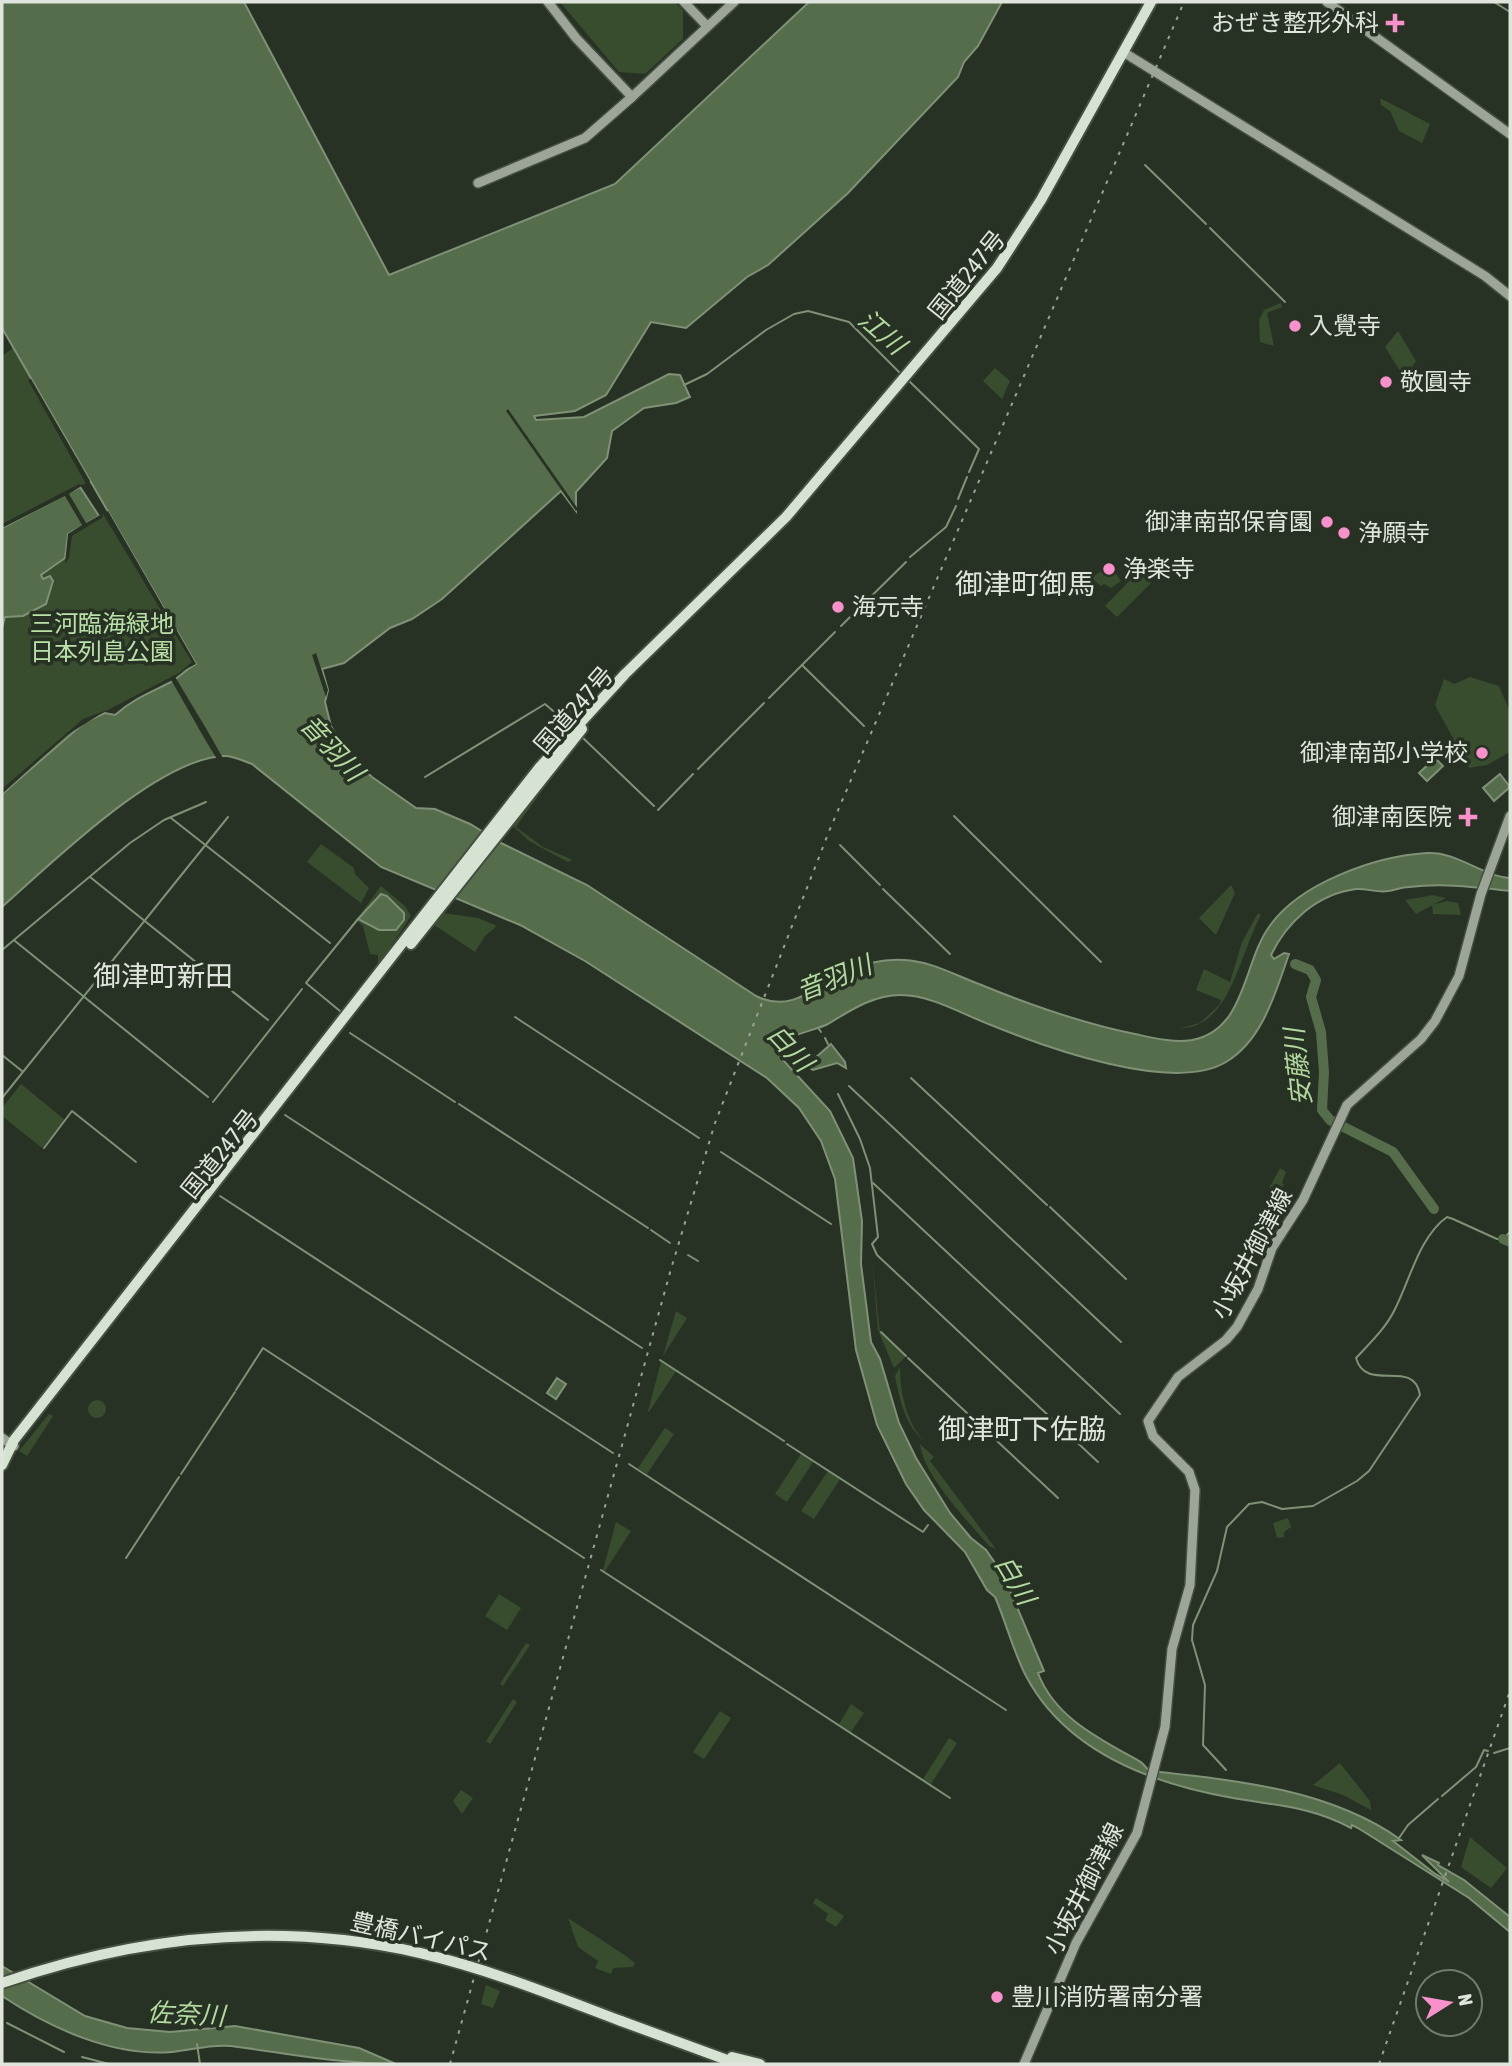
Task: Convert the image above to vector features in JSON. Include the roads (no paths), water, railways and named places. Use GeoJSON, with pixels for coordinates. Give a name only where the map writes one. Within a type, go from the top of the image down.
{"type":"FeatureCollection","features":[{"type":"Feature","properties":{"kind":"highway","name":"国道247号"},"geometry":{"type":"LineString","coordinates":[[906,378],[997,268],[1027,222],[1151,2]]}},
{"type":"Feature","properties":{"kind":"highway","name":"国道247号"},"geometry":{"type":"LineString","coordinates":[[2,1465],[14,1446],[50,1405],[496,831],[539,768],[588,712],[786,517],[1002,269],[1031,229],[1158,2]]}},
{"type":"Feature","properties":{"kind":"highway","name":"豊橋バイパス"},"geometry":{"type":"LineString","coordinates":[[2,1986],[103,1953],[180,1940],[251,1935],[329,1938],[376,1944],[471,1967],[737,2064]]}},
{"type":"Feature","properties":{"kind":"highway","name":"豊橋バイパス"},"geometry":{"type":"LineString","coordinates":[[2,1986],[64,1967],[142,1949],[227,1939],[329,1942],[449,1964],[548,1997],[723,2064]]}},
{"type":"Feature","properties":{"kind":"highway"},"geometry":{"type":"LineString","coordinates":[[666,2037],[759,2064]]}},
{"type":"Feature","properties":{"kind":"main road"},"geometry":{"type":"LineString","coordinates":[[548,2],[576,38],[632,97]]}},
{"type":"Feature","properties":{"kind":"main road"},"geometry":{"type":"LineString","coordinates":[[684,2],[707,26]]}},
{"type":"Feature","properties":{"kind":"main road"},"geometry":{"type":"LineString","coordinates":[[478,183],[585,138],[734,2]]}},
{"type":"Feature","properties":{"kind":"main road"},"geometry":{"type":"LineString","coordinates":[[1327,2],[1510,134]]}},
{"type":"Feature","properties":{"kind":"main road"},"geometry":{"type":"LineString","coordinates":[[1128,55],[1485,276],[1510,296]]}},
{"type":"Feature","properties":{"kind":"main road","name":"小坂井御津線"},"geometry":{"type":"LineString","coordinates":[[1024,2064],[1076,1943],[1137,1833],[1165,1727],[1172,1649],[1190,1585],[1195,1490],[1189,1472],[1153,1436],[1147,1420],[1178,1377],[1226,1340],[1237,1327],[1258,1289],[1279,1234],[1303,1200],[1336,1123],[1354,1096],[1421,1039],[1436,1021],[1466,959],[1471,925],[1510,816]]}},
{"type":"Feature","properties":{"kind":"main road"},"geometry":{"type":"LineString","coordinates":[[2,1438],[14,1446]]}},
{"type":"Feature","properties":{"kind":"water","name":"音羽川"},"geometry":{"type":"Polygon","coordinates":[[[2,2],[244,2],[389,275],[615,184],[809,2],[1002,2],[978,46],[964,62],[958,77],[848,193],[768,265],[747,277],[686,328],[651,322],[606,395],[575,411],[534,416],[536,420],[584,417],[669,374],[680,375],[690,397],[676,403],[644,408],[612,431],[607,458],[576,492],[576,511],[561,491],[442,599],[412,619],[390,628],[344,663],[322,669],[328,690],[325,702],[331,726],[346,752],[372,777],[416,808],[435,809],[470,824],[503,844],[587,885],[756,996],[769,1001],[781,1002],[803,996],[861,966],[904,960],[933,966],[1075,1019],[1164,1040],[1192,1040],[1210,1034],[1223,1023],[1241,993],[1260,942],[1269,927],[1282,911],[1319,885],[1363,866],[1427,853],[1448,856],[1489,873],[1510,878],[1510,891],[1447,885],[1384,891],[1356,889],[1316,903],[1286,931],[1271,955],[1274,959],[1284,953],[1289,954],[1259,1028],[1239,1053],[1226,1062],[1203,1070],[1175,1073],[1109,1064],[1043,1045],[924,998],[901,995],[863,1004],[828,1024],[786,1040],[778,1049],[783,1060],[830,1111],[853,1158],[862,1221],[861,1264],[871,1342],[880,1359],[899,1423],[916,1458],[950,1513],[971,1538],[986,1550],[1004,1576],[1044,1671],[1038,1673],[1055,1703],[1080,1726],[1141,1762],[1150,1771],[1215,1778],[1280,1790],[1344,1809],[1373,1823],[1401,1840],[1393,1841],[1434,1873],[1449,1882],[1422,1855],[1464,1880],[1510,1917],[1510,1932],[1469,1898],[1352,1825],[1351,1828],[1321,1815],[1293,1808],[1203,1792],[1143,1773],[1088,1744],[1064,1725],[1043,1702],[1021,1666],[995,1597],[987,1590],[965,1552],[924,1510],[906,1484],[877,1425],[856,1350],[835,1179],[821,1141],[799,1108],[767,1078],[585,961],[520,925],[381,867],[252,764],[227,756],[200,760],[171,773],[140,792],[77,840],[2,907],[2,794],[85,722],[105,713],[115,715],[135,700],[173,681],[196,664],[2,328],[2,2]]]}},
{"type":"Feature","properties":{"kind":"water"},"geometry":{"type":"Polygon","coordinates":[[[80,487],[99,516],[68,534],[65,558],[41,575],[43,579],[50,576],[53,581],[46,604],[23,616],[5,617],[2,628],[2,528],[80,487]]]}},
{"type":"Feature","properties":{"kind":"water"},"geometry":{"type":"Polygon","coordinates":[[[1435,758],[1443,766],[1427,781],[1419,773],[1435,758]]]}},
{"type":"Feature","properties":{"kind":"water"},"geometry":{"type":"Polygon","coordinates":[[[1500,774],[1510,787],[1494,801],[1483,788],[1500,774]]]}},
{"type":"Feature","properties":{"kind":"water"},"geometry":{"type":"Polygon","coordinates":[[[381,894],[387,896],[404,913],[404,920],[396,930],[379,930],[358,919],[381,894]]]}},
{"type":"Feature","properties":{"kind":"water"},"geometry":{"type":"Polygon","coordinates":[[[831,1044],[845,1062],[846,1068],[837,1063],[813,1070],[806,1066],[831,1044]]]}},
{"type":"Feature","properties":{"kind":"water"},"geometry":{"type":"Polygon","coordinates":[[[557,1378],[566,1384],[556,1399],[547,1393],[557,1378]]]}},
{"type":"Feature","properties":{"kind":"water"},"geometry":{"type":"Polygon","coordinates":[[[2,1966],[85,2016],[127,2028],[170,2032],[235,2026],[359,2048],[396,2064],[334,2060],[231,2046],[150,2052],[105,2045],[61,2029],[2,1996],[2,1966]]]}},
{"type":"Feature","properties":{"kind":"waterway"},"geometry":{"type":"LineString","coordinates":[[1494,2],[1510,12]]}},
{"type":"Feature","properties":{"kind":"waterway"},"geometry":{"type":"LineString","coordinates":[[1145,165],[1206,224]]}},
{"type":"Feature","properties":{"kind":"waterway"},"geometry":{"type":"LineString","coordinates":[[1210,228],[1285,302]]}},
{"type":"Feature","properties":{"kind":"waterway","name":"江川"},"geometry":{"type":"LineString","coordinates":[[684,385],[707,374],[766,330],[794,314],[808,311],[849,322],[901,374]]}},
{"type":"Feature","properties":{"kind":"waterway","name":"江川"},"geometry":{"type":"LineString","coordinates":[[908,380],[979,449],[969,472]]}},
{"type":"Feature","properties":{"kind":"waterway"},"geometry":{"type":"LineString","coordinates":[[958,499],[967,477]]}},
{"type":"Feature","properties":{"kind":"waterway"},"geometry":{"type":"LineString","coordinates":[[910,557],[946,527],[956,506]]}},
{"type":"Feature","properties":{"kind":"waterway"},"geometry":{"type":"LineString","coordinates":[[841,626],[906,562]]}},
{"type":"Feature","properties":{"kind":"waterway"},"geometry":{"type":"LineString","coordinates":[[769,698],[835,632]]}},
{"type":"Feature","properties":{"kind":"waterway"},"geometry":{"type":"LineString","coordinates":[[802,665],[864,726]]}},
{"type":"Feature","properties":{"kind":"waterway"},"geometry":{"type":"LineString","coordinates":[[698,769],[764,703]]}},
{"type":"Feature","properties":{"kind":"waterway"},"geometry":{"type":"LineString","coordinates":[[425,777],[545,704],[568,724]]}},
{"type":"Feature","properties":{"kind":"waterway"},"geometry":{"type":"LineString","coordinates":[[583,738],[654,806]]}},
{"type":"Feature","properties":{"kind":"waterway"},"geometry":{"type":"LineString","coordinates":[[658,810],[693,774]]}},
{"type":"Feature","properties":{"kind":"waterway"},"geometry":{"type":"LineString","coordinates":[[2,950],[130,843],[164,820],[206,802]]}},
{"type":"Feature","properties":{"kind":"waterway"},"geometry":{"type":"LineString","coordinates":[[954,816],[1101,962]]}},
{"type":"Feature","properties":{"kind":"waterway"},"geometry":{"type":"LineString","coordinates":[[2,1098],[228,817]]}},
{"type":"Feature","properties":{"kind":"waterway"},"geometry":{"type":"LineString","coordinates":[[171,818],[330,943]]}},
{"type":"Feature","properties":{"kind":"waterway"},"geometry":{"type":"LineString","coordinates":[[840,845],[880,885]]}},
{"type":"Feature","properties":{"kind":"waterway"},"geometry":{"type":"LineString","coordinates":[[90,877],[268,1020]]}},
{"type":"Feature","properties":{"kind":"waterway"},"geometry":{"type":"LineString","coordinates":[[883,889],[950,954]]}},
{"type":"Feature","properties":{"kind":"waterway"},"geometry":{"type":"LineString","coordinates":[[340,1011],[306,983],[358,919]]}},
{"type":"Feature","properties":{"kind":"waterway"},"geometry":{"type":"LineString","coordinates":[[15,941],[208,1097]]}},
{"type":"Feature","properties":{"kind":"waterway","name":"安藤川"},"geometry":{"type":"LineString","coordinates":[[1295,964],[1310,970],[1316,980],[1311,997],[1321,1032],[1324,1072],[1322,1110],[1330,1120],[1393,1152],[1434,1209]]}},
{"type":"Feature","properties":{"kind":"waterway"},"geometry":{"type":"LineString","coordinates":[[213,1102],[302,989]]}},
{"type":"Feature","properties":{"kind":"waterway"},"geometry":{"type":"LineString","coordinates":[[515,1017],[699,1138]]}},
{"type":"Feature","properties":{"kind":"waterway"},"geometry":{"type":"LineString","coordinates":[[350,1033],[455,1102]]}},
{"type":"Feature","properties":{"kind":"waterway"},"geometry":{"type":"LineString","coordinates":[[825,1038],[828,1044]]}},
{"type":"Feature","properties":{"kind":"waterway"},"geometry":{"type":"LineString","coordinates":[[2,1055],[22,1071]]}},
{"type":"Feature","properties":{"kind":"waterway"},"geometry":{"type":"LineString","coordinates":[[911,1078],[1047,1205]]}},
{"type":"Feature","properties":{"kind":"waterway"},"geometry":{"type":"LineString","coordinates":[[849,1086],[1121,1342]]}},
{"type":"Feature","properties":{"kind":"waterway"},"geometry":{"type":"LineString","coordinates":[[838,1094],[860,1139],[870,1168],[878,1237],[872,1244],[877,1255],[1098,1462]]}},
{"type":"Feature","properties":{"kind":"waterway"},"geometry":{"type":"LineString","coordinates":[[459,1104],[648,1228]]}},
{"type":"Feature","properties":{"kind":"waterway"},"geometry":{"type":"LineString","coordinates":[[44,1148],[72,1111],[136,1162]]}},
{"type":"Feature","properties":{"kind":"waterway"},"geometry":{"type":"LineString","coordinates":[[285,1115],[642,1348]]}},
{"type":"Feature","properties":{"kind":"waterway"},"geometry":{"type":"LineString","coordinates":[[721,1152],[831,1224]]}},
{"type":"Feature","properties":{"kind":"waterway"},"geometry":{"type":"LineString","coordinates":[[873,1183],[1120,1414]]}},
{"type":"Feature","properties":{"kind":"waterway"},"geometry":{"type":"LineString","coordinates":[[220,1196],[613,1453]]}},
{"type":"Feature","properties":{"kind":"waterway"},"geometry":{"type":"LineString","coordinates":[[1050,1207],[1126,1279]]}},
{"type":"Feature","properties":{"kind":"waterway"},"geometry":{"type":"LineString","coordinates":[[1226,1770],[1203,1745],[1205,1685],[1192,1640],[1193,1625],[1217,1571],[1227,1527],[1249,1504],[1262,1502],[1282,1509],[1313,1506],[1357,1481],[1369,1471],[1420,1395],[1416,1384],[1409,1378],[1369,1374],[1361,1368],[1356,1358],[1388,1321],[1423,1246],[1447,1217],[1497,1239],[1503,1239],[1510,1232]]}},
{"type":"Feature","properties":{"kind":"waterway"},"geometry":{"type":"LineString","coordinates":[[651,1230],[670,1243]]}},
{"type":"Feature","properties":{"kind":"waterway","name":"安藤川"},"geometry":{"type":"LineString","coordinates":[[1503,1239],[1510,1242]]}},
{"type":"Feature","properties":{"kind":"waterway"},"geometry":{"type":"LineString","coordinates":[[688,1255],[698,1261]]}},
{"type":"Feature","properties":{"kind":"waterway"},"geometry":{"type":"LineString","coordinates":[[881,1332],[906,1356]]}},
{"type":"Feature","properties":{"kind":"waterway"},"geometry":{"type":"LineString","coordinates":[[236,1390],[263,1348],[584,1558]]}},
{"type":"Feature","properties":{"kind":"waterway"},"geometry":{"type":"LineString","coordinates":[[908,1358],[1058,1498]]}},
{"type":"Feature","properties":{"kind":"waterway"},"geometry":{"type":"LineString","coordinates":[[660,1360],[784,1441]]}},
{"type":"Feature","properties":{"kind":"waterway"},"geometry":{"type":"LineString","coordinates":[[181,1474],[235,1392]]}},
{"type":"Feature","properties":{"kind":"waterway"},"geometry":{"type":"LineString","coordinates":[[787,1444],[923,1532],[928,1525]]}},
{"type":"Feature","properties":{"kind":"waterway"},"geometry":{"type":"LineString","coordinates":[[629,1464],[1006,1710]]}},
{"type":"Feature","properties":{"kind":"waterway"},"geometry":{"type":"LineString","coordinates":[[126,1558],[179,1477]]}},
{"type":"Feature","properties":{"kind":"waterway"},"geometry":{"type":"LineString","coordinates":[[601,1570],[950,1798]]}},
{"type":"Feature","properties":{"kind":"waterway"},"geometry":{"type":"LineString","coordinates":[[1494,1753],[1510,1748]]}},
{"type":"Feature","properties":{"kind":"waterway"},"geometry":{"type":"LineString","coordinates":[[1442,1796],[1476,1767],[1484,1750],[1488,1751]]}},
{"type":"Feature","properties":{"kind":"waterway"},"geometry":{"type":"LineString","coordinates":[[1399,1838],[1408,1825],[1438,1799]]}},
{"type":"Feature","properties":{"kind":"waterway"},"geometry":{"type":"LineString","coordinates":[[7,2023],[64,2052]]}},
{"type":"Feature","properties":{"kind":"waterway"},"geometry":{"type":"LineString","coordinates":[[197,2044],[200,2064]]}},
{"type":"Feature","properties":{"kind":"waterway"},"geometry":{"type":"LineString","coordinates":[[82,2057],[109,2064]]}},
{"type":"Feature","properties":{"kind":"railway"},"geometry":{"type":"LineString","coordinates":[[450,2064],[671,1269],[715,1123],[830,829],[1184,2]]}},
{"type":"Feature","properties":{"kind":"railway"},"geometry":{"type":"LineString","coordinates":[[1379,2064],[1510,1691]]}},
{"type":"Feature","properties":{"kind":"place","name":"おぜき整形外科"},"geometry":{"type":"Point","coordinates":[1395,23]}},
{"type":"Feature","properties":{"kind":"place","name":"入覺寺"},"geometry":{"type":"Point","coordinates":[1295,326]}},
{"type":"Feature","properties":{"kind":"place","name":"敬圓寺"},"geometry":{"type":"Point","coordinates":[1386,382]}},
{"type":"Feature","properties":{"kind":"place","name":"御津南部保育園"},"geometry":{"type":"Point","coordinates":[1327,522]}},
{"type":"Feature","properties":{"kind":"place","name":"浄願寺"},"geometry":{"type":"Point","coordinates":[1344,533]}},
{"type":"Feature","properties":{"kind":"place","name":"浄楽寺"},"geometry":{"type":"Point","coordinates":[1109,569]}},
{"type":"Feature","properties":{"kind":"place","name":"海元寺"},"geometry":{"type":"Point","coordinates":[838,607]}},
{"type":"Feature","properties":{"kind":"place","name":"御津南部小学校"},"geometry":{"type":"Point","coordinates":[1482,753]}},
{"type":"Feature","properties":{"kind":"place","name":"御津南医院"},"geometry":{"type":"Point","coordinates":[1468,817]}},
{"type":"Feature","properties":{"kind":"place","name":"豊川消防署南分署"},"geometry":{"type":"Point","coordinates":[997,1997]}},
{"type":"Feature","properties":{"kind":"district","name":"御津町御馬"},"geometry":{"type":"Point","coordinates":[1025,584]}},
{"type":"Feature","properties":{"kind":"district","name":"御津町新田"},"geometry":{"type":"Point","coordinates":[163,976]}},
{"type":"Feature","properties":{"kind":"district","name":"御津町下佐脇"},"geometry":{"type":"Point","coordinates":[1022,1429]}},
{"type":"Feature","properties":{"kind":"park label","name":"三河臨海緑地 日本列島公園"},"geometry":{"type":"Point","coordinates":[102,638]}},
{"type":"Feature","properties":{"kind":"water label","name":"白川"},"geometry":{"type":"Point","coordinates":[790,1048]}},
{"type":"Feature","properties":{"kind":"water label","name":"白川"},"geometry":{"type":"Point","coordinates":[1015,1580]}},
{"type":"Feature","properties":{"kind":"water label","name":"佐奈川"},"geometry":{"type":"Point","coordinates":[186,2014]}}]}
